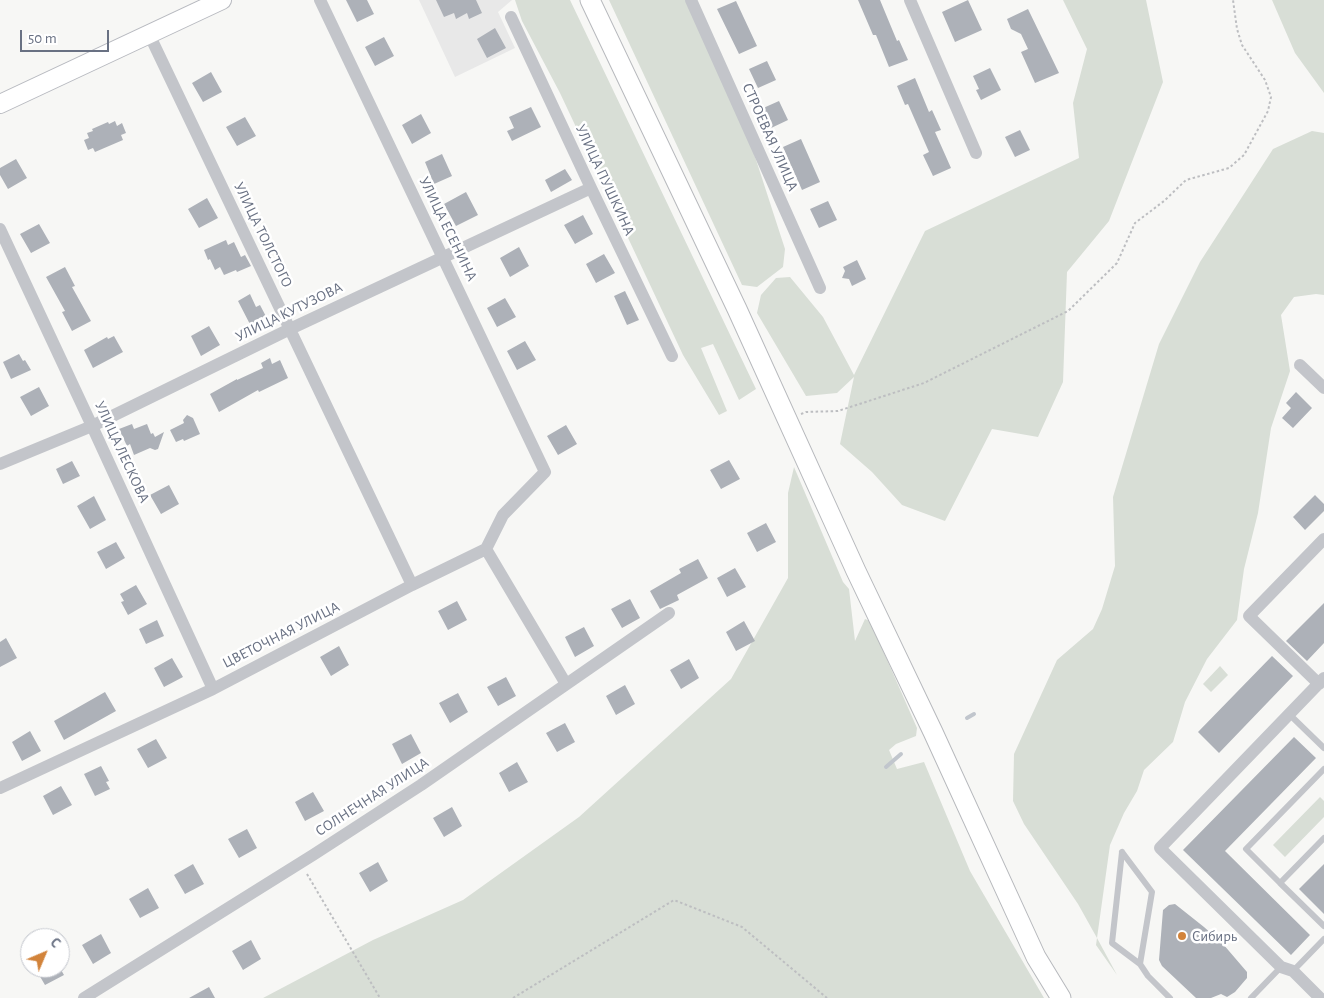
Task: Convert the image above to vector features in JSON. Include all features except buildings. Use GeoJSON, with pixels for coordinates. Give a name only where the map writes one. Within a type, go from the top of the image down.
{"type":"FeatureCollection","features":[{"type":"Feature","properties":{"kind":"main road"},"geometry":{"type":"LineString","coordinates":[[590,0],[738,310],[856,571],[933,732],[1036,957],[1060,998]]}},
{"type":"Feature","properties":{"kind":"street"},"geometry":{"type":"LineString","coordinates":[[0,104],[222,0]]}},
{"type":"Feature","properties":{"kind":"street","name":"УЛИЦА ЕСЕНИНА"},"geometry":{"type":"LineString","coordinates":[[320,0],[545,472],[503,515],[486,549]]}},
{"type":"Feature","properties":{"kind":"street","name":"СТРОЕВАЯ УЛИЦА"},"geometry":{"type":"LineString","coordinates":[[691,0],[820,288]]}},
{"type":"Feature","properties":{"kind":"street"},"geometry":{"type":"LineString","coordinates":[[910,0],[976,153]]}},
{"type":"Feature","properties":{"kind":"street","name":"УЛИЦА ПУШКИНА"},"geometry":{"type":"LineString","coordinates":[[511,17],[672,356]]}},
{"type":"Feature","properties":{"kind":"street","name":"УЛИЦА ТОЛСТОГО"},"geometry":{"type":"LineString","coordinates":[[149,34],[412,585]]}},
{"type":"Feature","properties":{"kind":"street","name":"УЛИЦА КУТУЗОВА"},"geometry":{"type":"LineString","coordinates":[[0,464],[92,426],[290,329],[591,188]]}},
{"type":"Feature","properties":{"kind":"street","name":"УЛИЦА ЛЕСКОВА"},"geometry":{"type":"LineString","coordinates":[[0,229],[213,689]]}},
{"type":"Feature","properties":{"kind":"street"},"geometry":{"type":"LineString","coordinates":[[1300,365],[1324,388]]}},
{"type":"Feature","properties":{"kind":"street"},"geometry":{"type":"LineString","coordinates":[[1320,998],[1160,848],[1322,682],[1249,616],[1324,539]]}},
{"type":"Feature","properties":{"kind":"street"},"geometry":{"type":"LineString","coordinates":[[486,549],[566,684]]}},
{"type":"Feature","properties":{"kind":"street","name":"ЦВЕТОЧНАЯ УЛИЦА"},"geometry":{"type":"LineString","coordinates":[[0,788],[213,689],[412,585],[486,549]]}},
{"type":"Feature","properties":{"kind":"street","name":"СОЛНЕЧНАЯ УЛИЦА"},"geometry":{"type":"LineString","coordinates":[[84,998],[301,863],[421,785],[669,612]]}},
{"type":"Feature","properties":{"kind":"lane"},"geometry":{"type":"LineString","coordinates":[[1289,714],[1324,748]]}},
{"type":"Feature","properties":{"kind":"lane"},"geometry":{"type":"LineString","coordinates":[[1324,769],[1246,849],[1324,926]]}},
{"type":"Feature","properties":{"kind":"lane"},"geometry":{"type":"LineString","coordinates":[[1280,883],[1324,838]]}},
{"type":"Feature","properties":{"kind":"lane"},"geometry":{"type":"LineString","coordinates":[[1140,964],[1152,892],[1122,852],[1112,943],[1140,964],[1148,976],[1170,998]]}},
{"type":"Feature","properties":{"kind":"lane"},"geometry":{"type":"LineString","coordinates":[[1251,998],[1324,940]]}},
{"type":"Feature","properties":{"kind":"path"},"geometry":{"type":"LineString","coordinates":[[788,418],[806,412],[838,411],[924,383],[1068,311],[1117,263],[1135,223],[1164,201],[1186,180],[1229,168],[1244,155],[1268,111],[1271,97],[1265,80],[1242,46],[1237,29],[1233,0]]}},
{"type":"Feature","properties":{"kind":"path"},"geometry":{"type":"LineString","coordinates":[[301,863],[380,998]]}},
{"type":"Feature","properties":{"kind":"path"},"geometry":{"type":"LineString","coordinates":[[513,998],[674,900],[742,927],[827,998]]}},
{"type":"Feature","properties":{"kind":"shaded area"},"geometry":{"type":"Polygon","coordinates":[[[419,0],[512,0],[498,12],[515,48],[455,77],[419,0]]]}},
{"type":"Feature","properties":{"kind":"shaded area"},"geometry":{"type":"Polygon","coordinates":[[[515,0],[570,0],[756,389],[739,400],[713,344],[701,348],[727,411],[719,415],[683,355],[560,93],[522,21],[515,0]]]}},
{"type":"Feature","properties":{"kind":"shaded area"},"geometry":{"type":"Polygon","coordinates":[[[609,0],[688,0],[747,132],[785,249],[783,267],[757,287],[742,285],[609,0]]]}},
{"type":"Feature","properties":{"kind":"shaded area"},"geometry":{"type":"Polygon","coordinates":[[[1063,0],[1146,0],[1163,82],[1109,221],[1067,272],[1063,382],[1038,437],[992,429],[945,521],[902,505],[872,472],[840,444],[854,377],[837,393],[806,396],[757,313],[761,295],[776,278],[790,277],[823,317],[854,375],[925,231],[1079,158],[1073,103],[1087,49],[1063,0]]]}},
{"type":"Feature","properties":{"kind":"shaded area"},"geometry":{"type":"Polygon","coordinates":[[[1272,0],[1324,0],[1324,93],[1295,53],[1272,0]]]}},
{"type":"Feature","properties":{"kind":"shaded area"},"geometry":{"type":"Polygon","coordinates":[[[1312,131],[1324,133],[1324,295],[1316,294],[1294,297],[1281,315],[1290,371],[1271,428],[1258,513],[1244,569],[1237,620],[1207,659],[1185,702],[1173,742],[1144,770],[1137,791],[1124,813],[1110,845],[1097,938],[1078,904],[1024,824],[1013,801],[1014,754],[1057,660],[1093,629],[1102,609],[1115,566],[1113,497],[1159,344],[1200,262],[1273,149],[1312,131]]]}},
{"type":"Feature","properties":{"kind":"shaded area"},"geometry":{"type":"Polygon","coordinates":[[[794,467],[843,582],[849,589],[855,641],[865,619],[870,621],[917,728],[916,736],[896,744],[889,750],[897,769],[924,762],[970,871],[1044,998],[263,998],[373,940],[463,900],[579,817],[731,679],[788,578],[788,493],[794,467]]]}},
{"type":"Feature","properties":{"kind":"shaded area"},"geometry":{"type":"Polygon","coordinates":[[[1220,666],[1228,675],[1211,692],[1203,684],[1220,666]]]}},
{"type":"Feature","properties":{"kind":"shaded area"},"geometry":{"type":"Polygon","coordinates":[[[1320,797],[1324,801],[1324,817],[1285,857],[1273,845],[1320,797]]]}},
{"type":"Feature","properties":{"kind":"shaded area"},"geometry":{"type":"Polygon","coordinates":[[[1097,938],[1117,975],[1096,945],[1097,938]]]}},
{"type":"Feature","properties":{"kind":"waterway"},"geometry":{"type":"LineString","coordinates":[[967,718],[974,714]]}},
{"type":"Feature","properties":{"kind":"waterway"},"geometry":{"type":"LineString","coordinates":[[886,767],[901,754]]}},
{"type":"Feature","properties":{"kind":"place","name":"Сибирь"},"geometry":{"type":"Point","coordinates":[1182,936]}}]}
